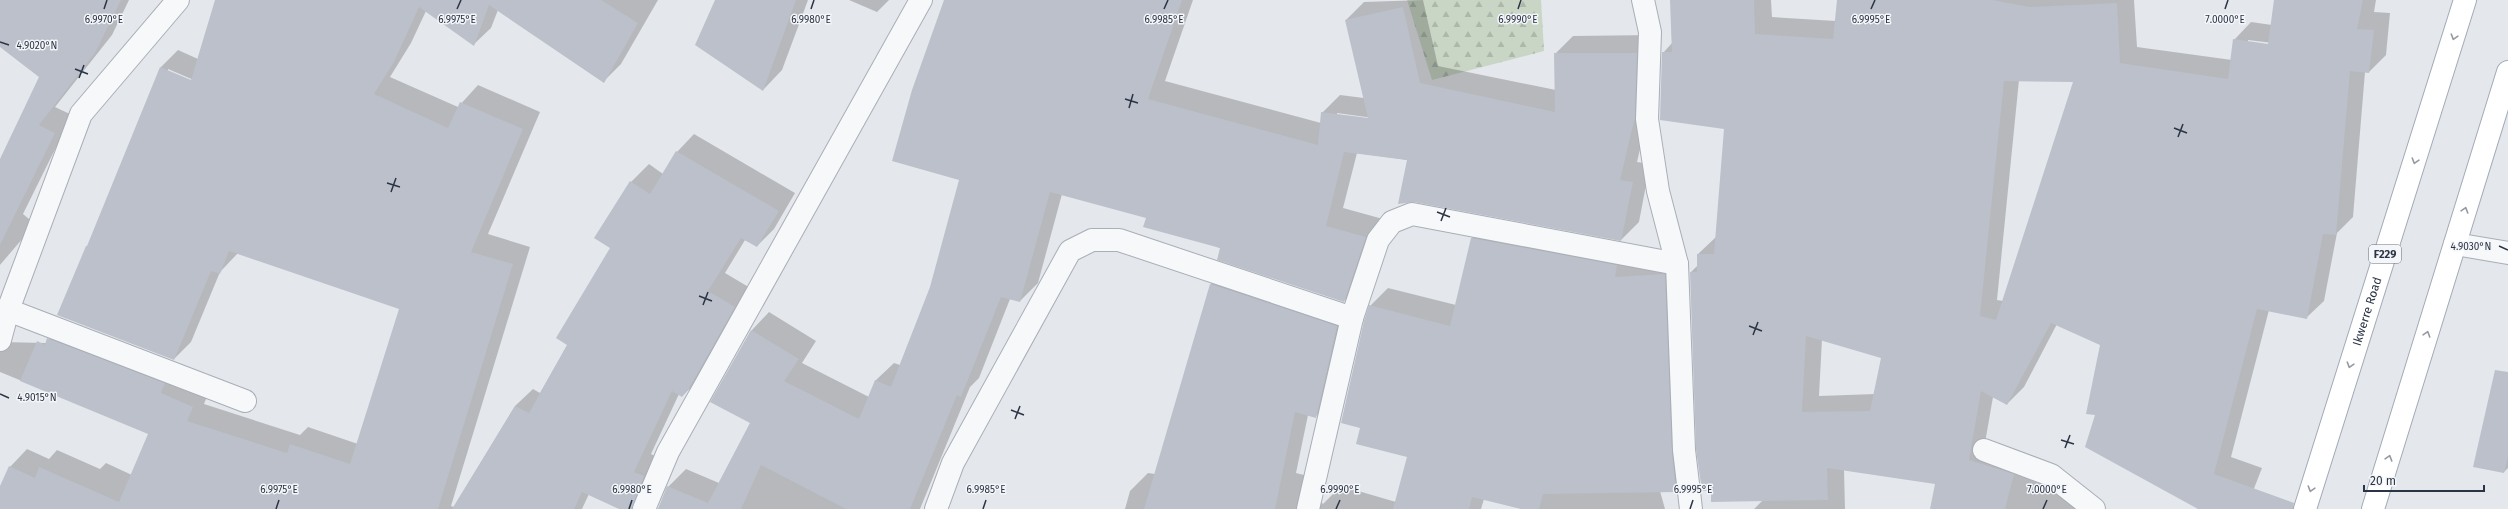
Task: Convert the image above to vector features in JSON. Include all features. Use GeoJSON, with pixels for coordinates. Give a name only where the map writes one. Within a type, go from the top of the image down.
{"type":"FeatureCollection","features":[{"type":"Feature","properties":{"kind":"main road","name":"Ikwerre Road"},"geometry":{"type":"LineString","coordinates":[[2305,509],[2465,0]]}},
{"type":"Feature","properties":{"kind":"main road"},"geometry":{"type":"LineString","coordinates":[[2373,509],[2508,72]]}},
{"type":"Feature","properties":{"kind":"street"},"geometry":{"type":"LineString","coordinates":[[0,336],[8,310],[81,114],[178,0]]}},
{"type":"Feature","properties":{"kind":"street"},"geometry":{"type":"LineString","coordinates":[[644,509],[668,452],[921,0]]}},
{"type":"Feature","properties":{"kind":"street"},"geometry":{"type":"LineString","coordinates":[[1643,0],[1650,32],[1647,119],[1658,191],[1677,264],[1684,450],[1691,509]]}},
{"type":"Feature","properties":{"kind":"street"},"geometry":{"type":"LineString","coordinates":[[1308,509],[1352,318],[1378,240],[1392,222],[1412,214],[1677,264]]}},
{"type":"Feature","properties":{"kind":"street"},"geometry":{"type":"LineString","coordinates":[[936,509],[953,463],[1070,251],[1092,240],[1119,240],[1352,318]]}},
{"type":"Feature","properties":{"kind":"street"},"geometry":{"type":"LineString","coordinates":[[2455,244],[2508,253]]}},
{"type":"Feature","properties":{"kind":"street"},"geometry":{"type":"LineString","coordinates":[[8,310],[246,401]]}},
{"type":"Feature","properties":{"kind":"street"},"geometry":{"type":"LineString","coordinates":[[1984,450],[2051,475],[2094,509]]}},
{"type":"Feature","properties":{"kind":"green space"},"geometry":{"type":"Polygon","coordinates":[[[1407,0],[1541,0],[1544,51],[1432,80],[1407,0]]]}},
{"type":"Feature","properties":{"kind":"building"},"geometry":{"type":"Polygon","coordinates":[[[0,0],[121,0],[95,53],[39,125],[55,133],[0,245],[0,159],[39,77],[0,47],[0,0]]]}},
{"type":"Feature","properties":{"kind":"building"},"geometry":{"type":"Polygon","coordinates":[[[215,0],[601,0],[638,23],[604,83],[489,5],[474,46],[419,7],[394,62],[374,94],[448,128],[460,102],[523,129],[471,252],[513,264],[438,509],[0,509],[0,486],[9,466],[35,478],[39,467],[119,502],[148,434],[20,381],[37,341],[45,345],[47,338],[165,383],[161,393],[193,407],[187,421],[287,453],[290,444],[350,464],[399,309],[229,251],[220,274],[211,271],[174,360],[57,315],[87,246],[160,67],[191,80],[215,0]]]}},
{"type":"Feature","properties":{"kind":"building"},"geometry":{"type":"Polygon","coordinates":[[[715,0],[796,0],[763,91],[695,45],[715,0]]]}},
{"type":"Feature","properties":{"kind":"building"},"geometry":{"type":"Polygon","coordinates":[[[944,0],[1182,0],[1148,99],[1318,145],[1321,112],[1368,118],[1345,20],[1403,7],[1420,83],[1555,112],[1554,53],[1637,53],[1635,117],[1620,180],[1633,182],[1621,241],[1414,202],[1398,204],[1407,160],[1344,152],[1326,226],[1366,237],[1344,302],[1217,260],[1220,248],[1143,227],[1146,218],[1050,192],[1020,302],[1001,297],[961,397],[957,395],[910,509],[846,509],[761,465],[741,509],[658,509],[667,486],[708,503],[750,423],[710,402],[751,330],[799,359],[784,381],[859,419],[875,380],[891,387],[930,287],[959,180],[892,161],[912,90],[944,0]]]}},
{"type":"Feature","properties":{"kind":"building"},"geometry":{"type":"Polygon","coordinates":[[[1670,0],[1754,0],[1755,34],[1833,39],[1837,0],[1992,0],[2030,7],[2117,3],[2120,63],[2228,79],[2233,39],[2268,44],[2274,0],[2363,0],[2357,29],[2374,30],[2369,73],[2350,71],[2336,235],[2323,234],[2307,319],[2257,309],[2214,474],[2294,503],[2293,509],[2198,509],[2085,447],[2095,415],[2086,414],[2100,345],[2051,323],[2007,405],[1981,391],[1969,460],[2014,474],[2005,509],[1930,509],[1935,484],[1827,468],[1828,500],[1711,502],[1711,491],[1702,491],[1696,449],[1690,272],[1697,272],[1697,254],[1714,254],[1724,129],[1660,120],[1662,52],[1672,52],[1670,0]],[[2004,81],[1980,316],[1996,320],[2073,82],[2004,81]],[[1806,336],[1802,412],[1870,411],[1881,358],[1806,336]]]}},
{"type":"Feature","properties":{"kind":"building"},"geometry":{"type":"Polygon","coordinates":[[[676,151],[779,211],[757,247],[741,238],[708,291],[735,307],[688,390],[682,397],[672,391],[634,472],[644,476],[632,509],[619,509],[582,492],[574,509],[452,509],[515,406],[529,413],[567,345],[556,338],[610,248],[594,238],[630,181],[650,194],[676,151]]]}},
{"type":"Feature","properties":{"kind":"building"},"geometry":{"type":"Polygon","coordinates":[[[1471,238],[1617,265],[1615,277],[1665,274],[1672,451],[1676,492],[1543,494],[1539,509],[1521,509],[1472,497],[1469,509],[1393,509],[1407,457],[1356,444],[1360,428],[1341,423],[1364,321],[1369,305],[1450,326],[1471,238]]]}},
{"type":"Feature","properties":{"kind":"building"},"geometry":{"type":"Polygon","coordinates":[[[1210,284],[1337,326],[1316,418],[1295,412],[1275,509],[1144,509],[1210,284]]]}},
{"type":"Feature","properties":{"kind":"building"},"geometry":{"type":"Polygon","coordinates":[[[2495,370],[2508,372],[2508,457],[2504,473],[2473,467],[2495,370]]]}}]}
